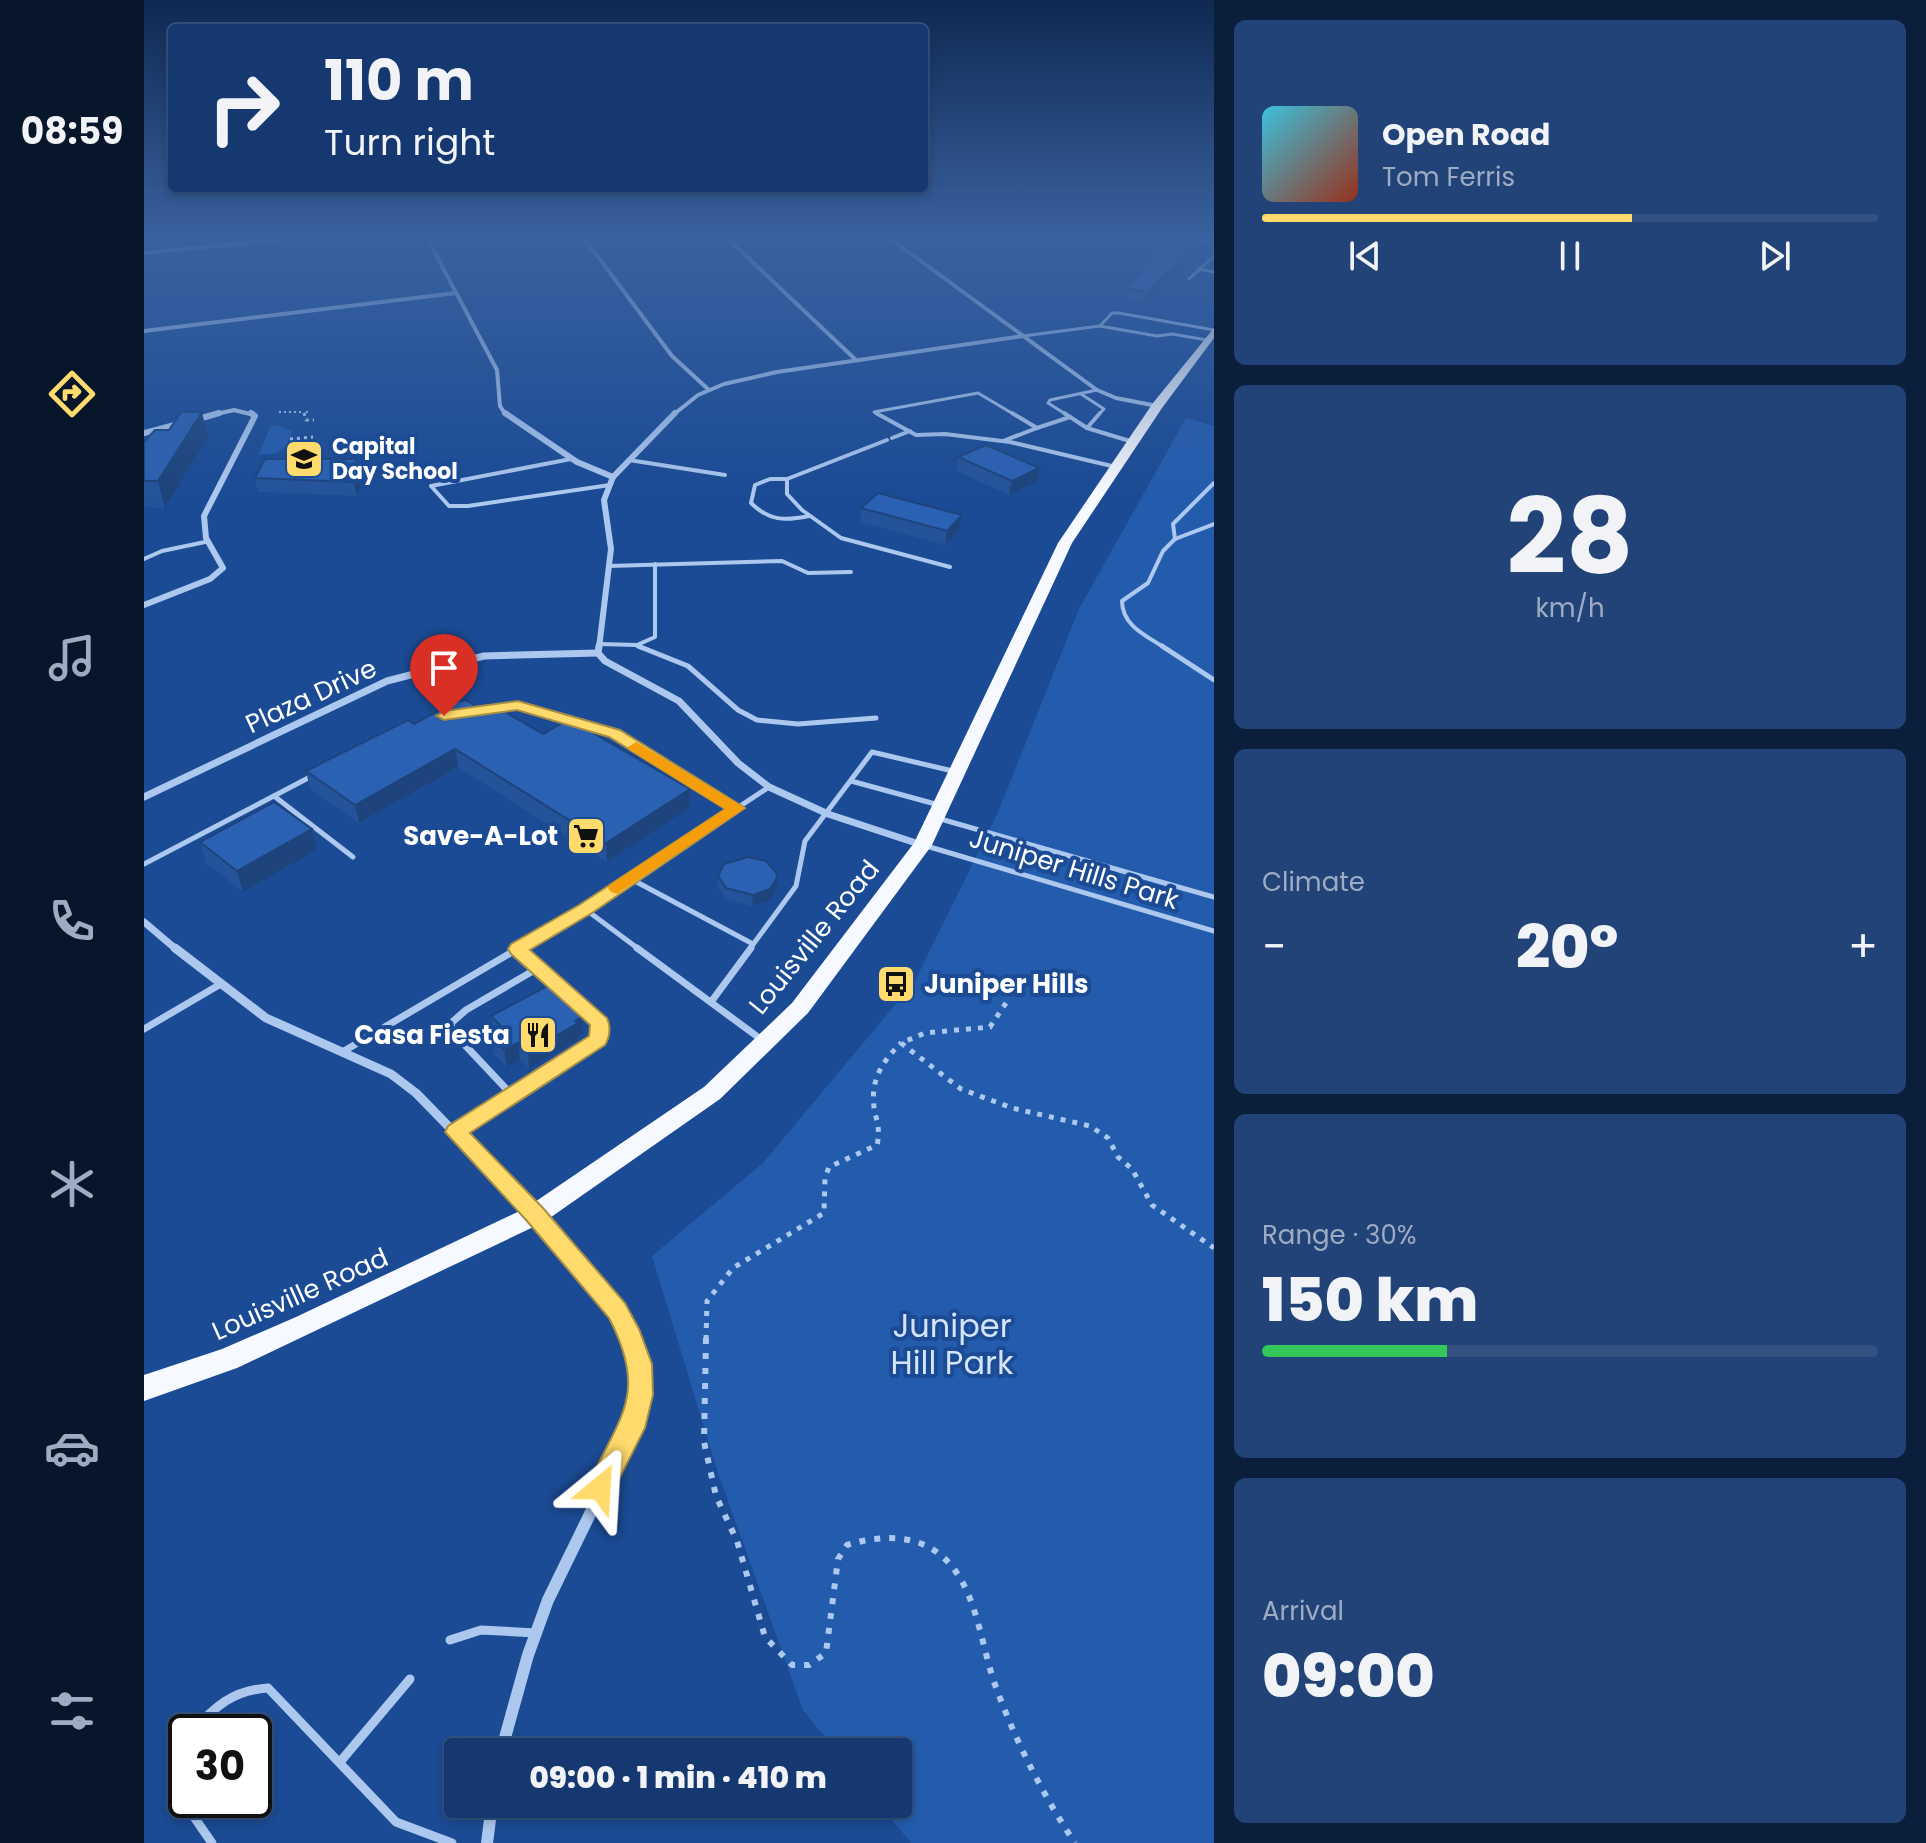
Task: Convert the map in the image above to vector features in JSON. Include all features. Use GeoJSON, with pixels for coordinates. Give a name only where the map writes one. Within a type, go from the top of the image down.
{"type":"FeatureCollection","features":[{"type":"Feature","properties":{"kind":"main road","name":"Louisville Road"},"geometry":{"type":"LineString","coordinates":[[144,1388],[228,1359],[305,1325],[535,1215],[712,1093],[800,1008],[923,845],[1065,543],[1157,406],[1212,334]]}},
{"type":"Feature","properties":{"kind":"street"},"geometry":{"type":"LineString","coordinates":[[144,331],[234,320]]}},
{"type":"Feature","properties":{"kind":"street"},"geometry":{"type":"LineString","coordinates":[[470,320],[497,370],[500,406],[506,415],[571,459],[613,477]]}},
{"type":"Feature","properties":{"kind":"street"},"geometry":{"type":"LineString","coordinates":[[645,320],[672,356],[709,390]]}},
{"type":"Feature","properties":{"kind":"street"},"geometry":{"type":"LineString","coordinates":[[814,320],[856,360]]}},
{"type":"Feature","properties":{"kind":"street"},"geometry":{"type":"LineString","coordinates":[[1001,320],[1097,390],[1116,398],[1157,406]]}},
{"type":"Feature","properties":{"kind":"street"},"geometry":{"type":"LineString","coordinates":[[923,845],[828,814],[769,787],[738,763],[679,701],[616,669],[599,648],[611,549],[604,500],[613,477],[629,460],[677,411],[709,390],[748,378],[1023,336]]}},
{"type":"Feature","properties":{"kind":"street"},"geometry":{"type":"LineString","coordinates":[[144,433],[231,411],[254,413],[254,419],[207,507],[202,525],[205,542],[223,568],[219,574],[144,605]]}},
{"type":"Feature","properties":{"kind":"street","name":"Plaza Drive"},"geometry":{"type":"LineString","coordinates":[[144,797],[387,681],[492,655],[599,648]]}},
{"type":"Feature","properties":{"kind":"street"},"geometry":{"type":"LineString","coordinates":[[144,922],[219,985],[266,1018],[391,1074],[416,1093],[535,1215],[617,1310],[639,1364],[640,1395],[632,1428],[600,1488],[536,1633],[504,1738]]}},
{"type":"Feature","properties":{"kind":"street"},"geometry":{"type":"LineString","coordinates":[[487,1843],[490,1818]]}},
{"type":"Feature","properties":{"kind":"lane"},"geometry":{"type":"LineString","coordinates":[[1100,326],[1106,320]]}},
{"type":"Feature","properties":{"kind":"lane"},"geometry":{"type":"LineString","coordinates":[[1150,320],[1212,334]]}},
{"type":"Feature","properties":{"kind":"lane"},"geometry":{"type":"LineString","coordinates":[[1023,336],[1100,326],[1157,336],[1212,334]]}},
{"type":"Feature","properties":{"kind":"lane"},"geometry":{"type":"LineString","coordinates":[[1097,390],[1048,401],[1087,428],[1133,442]]}},
{"type":"Feature","properties":{"kind":"lane"},"geometry":{"type":"LineString","coordinates":[[1037,428],[978,393],[874,412],[916,435],[945,434],[1003,441],[1116,467]]}},
{"type":"Feature","properties":{"kind":"lane"},"geometry":{"type":"LineString","coordinates":[[1080,394],[1104,409],[1087,428]]}},
{"type":"Feature","properties":{"kind":"lane"},"geometry":{"type":"LineString","coordinates":[[1003,441],[1070,417]]}},
{"type":"Feature","properties":{"kind":"lane"},"geometry":{"type":"LineString","coordinates":[[809,516],[778,521],[763,516],[751,503],[755,485],[770,479],[787,479],[910,431]]}},
{"type":"Feature","properties":{"kind":"lane"},"geometry":{"type":"LineString","coordinates":[[571,459],[431,486],[449,506],[468,506],[610,485]]}},
{"type":"Feature","properties":{"kind":"lane"},"geometry":{"type":"LineString","coordinates":[[629,460],[725,475]]}},
{"type":"Feature","properties":{"kind":"lane"},"geometry":{"type":"LineString","coordinates":[[787,479],[787,494],[809,516],[841,538],[950,567]]}},
{"type":"Feature","properties":{"kind":"lane"},"geometry":{"type":"LineString","coordinates":[[1175,539],[1173,524],[1214,483]]}},
{"type":"Feature","properties":{"kind":"lane"},"geometry":{"type":"LineString","coordinates":[[1214,524],[1175,539],[1163,551],[1148,583],[1122,601],[1122,613],[1133,627],[1214,680]]}},
{"type":"Feature","properties":{"kind":"lane"},"geometry":{"type":"LineString","coordinates":[[144,559],[162,551],[205,542]]}},
{"type":"Feature","properties":{"kind":"lane"},"geometry":{"type":"LineString","coordinates":[[609,566],[782,561],[808,573],[851,572]]}},
{"type":"Feature","properties":{"kind":"lane"},"geometry":{"type":"LineString","coordinates":[[599,648],[636,645],[655,637],[655,564]]}},
{"type":"Feature","properties":{"kind":"lane"},"geometry":{"type":"LineString","coordinates":[[636,645],[653,655],[686,664],[745,713],[758,720],[775,723],[876,718]]}},
{"type":"Feature","properties":{"kind":"lane"},"geometry":{"type":"LineString","coordinates":[[488,710],[518,705],[614,733],[737,808]]}},
{"type":"Feature","properties":{"kind":"lane"},"geometry":{"type":"LineString","coordinates":[[711,1002],[796,886],[805,841],[872,752],[959,772]]}},
{"type":"Feature","properties":{"kind":"lane"},"geometry":{"type":"LineString","coordinates":[[144,864],[325,769]]}},
{"type":"Feature","properties":{"kind":"lane","name":"Juniper Hills Park"},"geometry":{"type":"LineString","coordinates":[[851,781],[940,812],[1214,897]]}},
{"type":"Feature","properties":{"kind":"lane"},"geometry":{"type":"LineString","coordinates":[[344,1051],[585,909],[769,787]]}},
{"type":"Feature","properties":{"kind":"lane"},"geometry":{"type":"LineString","coordinates":[[274,796],[353,857]]}},
{"type":"Feature","properties":{"kind":"lane","name":"Juniper Hills Park"},"geometry":{"type":"LineString","coordinates":[[923,845],[1214,931]]}},
{"type":"Feature","properties":{"kind":"lane"},"geometry":{"type":"LineString","coordinates":[[631,879],[753,944]]}},
{"type":"Feature","properties":{"kind":"lane"},"geometry":{"type":"LineString","coordinates":[[585,909],[765,1042]]}},
{"type":"Feature","properties":{"kind":"lane"},"geometry":{"type":"LineString","coordinates":[[456,1132],[598,1039],[600,1023],[517,949]]}},
{"type":"Feature","properties":{"kind":"lane"},"geometry":{"type":"LineString","coordinates":[[512,1095],[463,1043],[450,1024],[466,1010],[538,968]]}},
{"type":"Feature","properties":{"kind":"lane"},"geometry":{"type":"LineString","coordinates":[[144,1029],[219,985]]}},
{"type":"Feature","properties":{"kind":"lane"},"geometry":{"type":"LineString","coordinates":[[450,1640],[460,1633],[487,1628],[536,1633]]}},
{"type":"Feature","properties":{"kind":"lane"},"geometry":{"type":"LineString","coordinates":[[340,1762],[410,1679]]}},
{"type":"Feature","properties":{"kind":"lane"},"geometry":{"type":"LineString","coordinates":[[208,1714],[232,1694],[246,1688],[268,1688],[396,1822],[452,1843]]}},
{"type":"Feature","properties":{"kind":"lane"},"geometry":{"type":"LineString","coordinates":[[195,1818],[212,1843]]}},
{"type":"Feature","properties":{"kind":"path"},"geometry":{"type":"LineString","coordinates":[[279,412],[306,412],[306,420],[314,420]]}},
{"type":"Feature","properties":{"kind":"path"},"geometry":{"type":"LineString","coordinates":[[290,439],[313,437]]}},
{"type":"Feature","properties":{"kind":"path"},"geometry":{"type":"LineString","coordinates":[[1006,1003],[990,1027],[925,1033],[901,1043],[881,1066],[870,1091],[880,1130],[877,1145],[829,1167],[824,1174],[827,1205],[824,1213],[733,1268],[707,1301],[704,1442],[716,1496],[737,1541],[765,1637],[792,1665],[809,1665],[826,1653],[838,1559],[847,1545],[868,1538],[911,1539],[933,1548],[951,1563],[1013,1733],[1075,1843]]}},
{"type":"Feature","properties":{"kind":"path"},"geometry":{"type":"LineString","coordinates":[[901,1043],[961,1089],[1012,1108],[1090,1126],[1108,1138],[1118,1157],[1132,1169],[1152,1205],[1214,1248]]}},
{"type":"Feature","properties":{"kind":"green space","name":"Juniper Hill Park"},"geometry":{"type":"Polygon","coordinates":[[[1186,418],[1214,426],[1214,1843],[911,1843],[890,1818],[912,1818],[912,1738],[826,1738],[803,1710],[718,1473],[652,1256],[763,1163],[915,981],[999,810],[1079,609],[1186,418]]]}},
{"type":"Feature","properties":{"kind":"green space"},"geometry":{"type":"Polygon","coordinates":[[[277,425],[292,431],[287,443],[277,453],[259,454],[270,427],[277,425]]]}},
{"type":"Feature","properties":{"kind":"building"},"geometry":{"type":"Polygon","coordinates":[[[181,412],[202,412],[158,481],[144,481],[144,442],[155,430],[169,430],[181,412]]]}},
{"type":"Feature","properties":{"kind":"building"},"geometry":{"type":"Polygon","coordinates":[[[986,445],[1039,468],[1012,481],[958,457],[986,445]]]}},
{"type":"Feature","properties":{"kind":"building"},"geometry":{"type":"Polygon","coordinates":[[[265,459],[355,459],[360,467],[354,482],[255,478],[265,459]]]}},
{"type":"Feature","properties":{"kind":"building"},"geometry":{"type":"Polygon","coordinates":[[[878,493],[962,515],[947,531],[861,508],[878,493]]]}},
{"type":"Feature","properties":{"kind":"building"},"geometry":{"type":"Polygon","coordinates":[[[466,700],[480,709],[490,703],[543,734],[569,719],[690,789],[606,843],[455,749],[355,805],[306,771],[408,720],[414,724],[454,702],[466,700]]]}},
{"type":"Feature","properties":{"kind":"building"},"geometry":{"type":"Polygon","coordinates":[[[274,802],[312,829],[237,871],[200,842],[274,802]]]}},
{"type":"Feature","properties":{"kind":"building"},"geometry":{"type":"Polygon","coordinates":[[[748,857],[766,861],[776,872],[777,878],[770,889],[753,895],[726,888],[718,876],[724,864],[748,857]]]}},
{"type":"Feature","properties":{"kind":"building"},"geometry":{"type":"Polygon","coordinates":[[[549,985],[582,1017],[575,1021],[578,1023],[528,1052],[518,1043],[504,1050],[492,1037],[505,1030],[491,1016],[549,985]]]}},
{"type":"Feature","properties":{"kind":"slow traffic"},"geometry":{"type":"LineString","coordinates":[[617,888],[737,808],[636,747]]}},
{"type":"Feature","properties":{"kind":"place","name":"Capital Day School"},"geometry":{"type":"Point","coordinates":[304,459]}},
{"type":"Feature","properties":{"kind":"place","name":"Save-A-Lot"},"geometry":{"type":"Point","coordinates":[586,836]}},
{"type":"Feature","properties":{"kind":"place","name":"Juniper Hills"},"geometry":{"type":"Point","coordinates":[896,984]}},
{"type":"Feature","properties":{"kind":"place","name":"Casa Fiesta"},"geometry":{"type":"Point","coordinates":[538,1035]}},
{"type":"Feature","properties":{"kind":"route"},"geometry":{"type":"LineString","coordinates":[[444,716],[518,705],[614,733],[737,808],[585,909],[517,949],[600,1023],[598,1039],[456,1132],[535,1215],[617,1310],[635,1348],[640,1395],[632,1428],[600,1488]]}}]}
